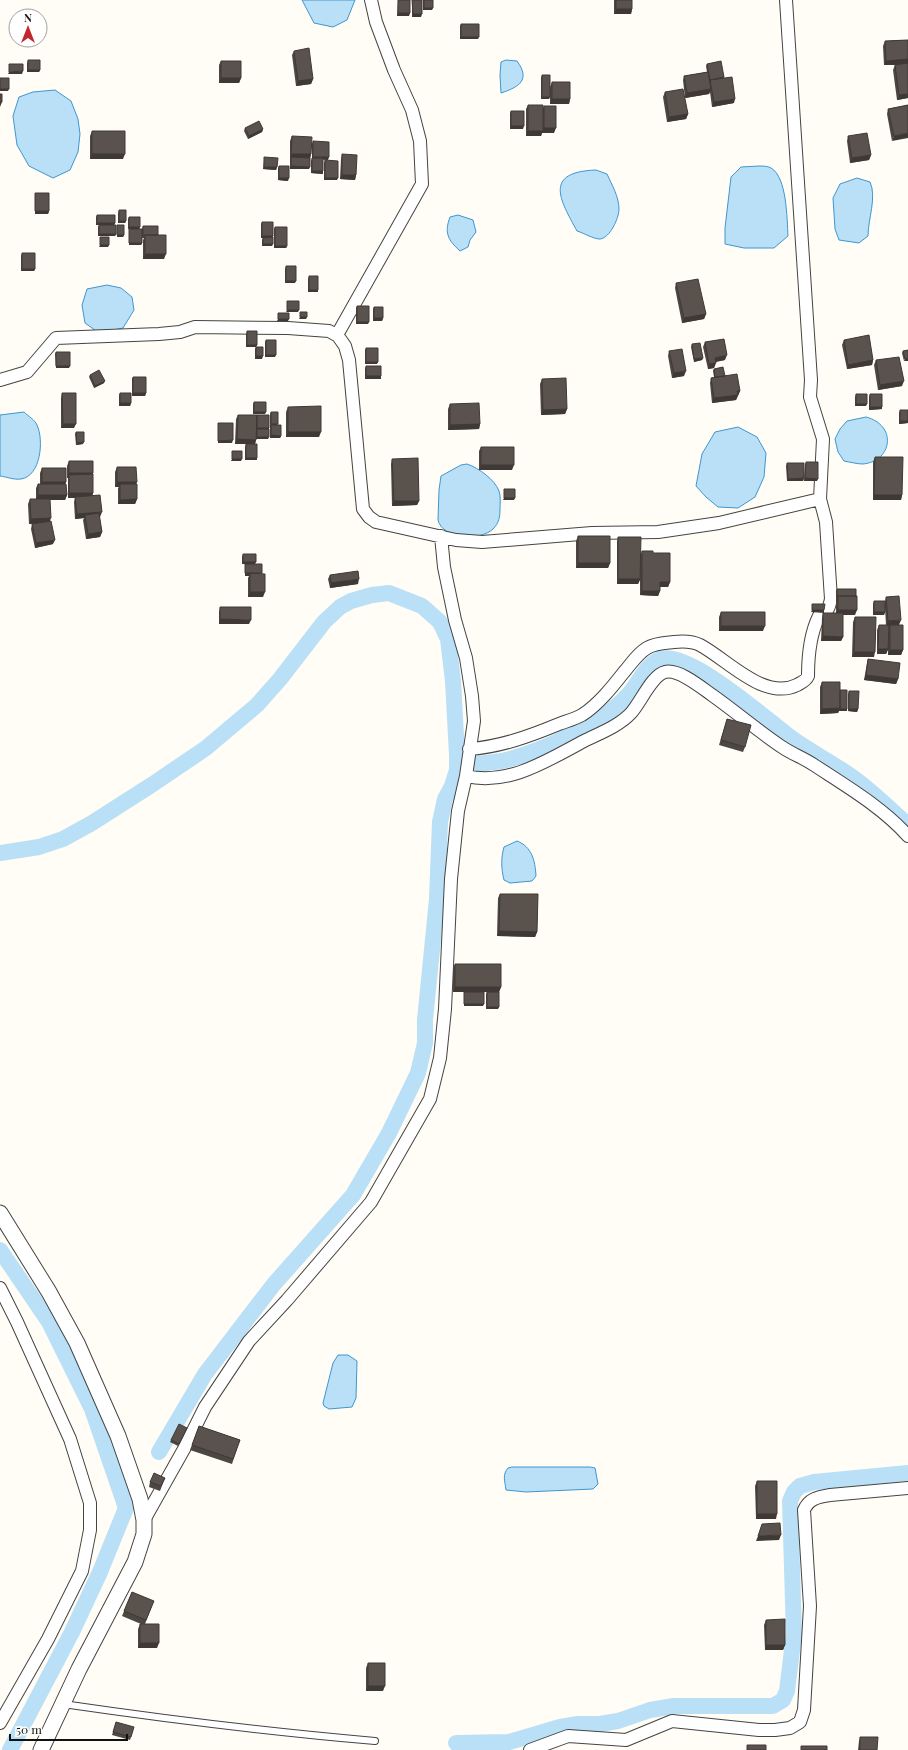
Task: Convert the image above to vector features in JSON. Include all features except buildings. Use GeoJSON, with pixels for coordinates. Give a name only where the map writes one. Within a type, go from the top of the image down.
{"type":"FeatureCollection","features":[{"type":"Feature","properties":{"kind":"street"},"geometry":{"type":"LineString","coordinates":[[337,335],[422,184],[420,141],[412,110],[391,63],[376,22],[371,0]]}},
{"type":"Feature","properties":{"kind":"street"},"geometry":{"type":"LineString","coordinates":[[469,749],[484,748],[513,741],[536,734],[582,715],[596,704],[635,657],[648,647],[660,644],[685,641],[700,645],[754,681],[768,688],[788,689],[806,680],[808,676],[810,646],[814,627],[820,616],[826,613],[831,599],[826,522],[820,499],[823,439],[810,397],[811,380],[786,0]]}},
{"type":"Feature","properties":{"kind":"street"},"geometry":{"type":"LineString","coordinates":[[0,380],[27,372],[56,338],[159,334],[180,332],[195,327],[288,328],[329,331],[337,335],[345,346],[349,360],[363,509],[369,517],[376,522],[441,536],[482,542],[592,533],[658,532],[719,522],[820,499]]}},
{"type":"Feature","properties":{"kind":"street"},"geometry":{"type":"LineString","coordinates":[[144,1520],[205,1407],[249,1341],[287,1300],[370,1202],[430,1099],[440,1058],[445,1009],[451,879],[458,811],[466,776],[474,720],[466,658],[455,620],[444,567],[441,536]]}},
{"type":"Feature","properties":{"kind":"street"},"geometry":{"type":"LineString","coordinates":[[466,776],[482,778],[506,776],[525,771],[541,764],[615,726],[630,714],[657,676],[666,671],[675,672],[699,685],[783,748],[814,765],[868,802],[900,827],[908,836]]}},
{"type":"Feature","properties":{"kind":"street"},"geometry":{"type":"LineString","coordinates":[[0,1213],[77,1342],[118,1436],[140,1499],[144,1520],[144,1534],[134,1562],[41,1750]]}},
{"type":"Feature","properties":{"kind":"street"},"geometry":{"type":"LineString","coordinates":[[0,1288],[18,1322],[70,1439],[90,1502],[90,1530],[82,1571],[48,1639],[0,1723]]}},
{"type":"Feature","properties":{"kind":"street"},"geometry":{"type":"LineString","coordinates":[[530,1750],[568,1736],[626,1740],[672,1721],[759,1730],[790,1728],[800,1722],[804,1710],[810,1606],[804,1510],[806,1504],[812,1500],[830,1494],[908,1488]]}},
{"type":"Feature","properties":{"kind":"lane"},"geometry":{"type":"LineString","coordinates":[[63,1704],[303,1735],[375,1741]]}},
{"type":"Feature","properties":{"kind":"water"},"geometry":{"type":"Polygon","coordinates":[[[302,0],[355,0],[347,20],[333,27],[314,23],[302,0]]]}},
{"type":"Feature","properties":{"kind":"water"},"geometry":{"type":"Polygon","coordinates":[[[506,60],[517,61],[523,73],[523,78],[518,85],[501,93],[501,62],[506,60]]]}},
{"type":"Feature","properties":{"kind":"water"},"geometry":{"type":"Polygon","coordinates":[[[55,90],[71,101],[78,119],[80,134],[78,152],[70,170],[53,178],[29,166],[17,145],[13,116],[19,97],[33,92],[55,90]]]}},
{"type":"Feature","properties":{"kind":"water"},"geometry":{"type":"Polygon","coordinates":[[[767,166],[771,168],[780,180],[785,199],[788,236],[774,248],[744,248],[725,244],[725,228],[731,177],[741,167],[767,166]]]}},
{"type":"Feature","properties":{"kind":"water"},"geometry":{"type":"Polygon","coordinates":[[[596,170],[607,174],[617,196],[619,205],[619,213],[613,227],[604,238],[600,239],[577,231],[565,209],[560,190],[562,182],[568,176],[579,172],[596,170]]]}},
{"type":"Feature","properties":{"kind":"water"},"geometry":{"type":"Polygon","coordinates":[[[857,178],[870,182],[873,194],[868,236],[859,243],[839,240],[835,229],[833,198],[840,184],[857,178]]]}},
{"type":"Feature","properties":{"kind":"water"},"geometry":{"type":"Polygon","coordinates":[[[458,215],[473,220],[476,232],[470,240],[468,247],[460,251],[450,240],[447,232],[450,217],[458,215]]]}},
{"type":"Feature","properties":{"kind":"water"},"geometry":{"type":"Polygon","coordinates":[[[107,285],[121,288],[132,297],[134,310],[123,328],[99,333],[85,323],[82,305],[87,289],[107,285]]]}},
{"type":"Feature","properties":{"kind":"water"},"geometry":{"type":"Polygon","coordinates":[[[24,412],[35,421],[39,432],[40,448],[37,465],[28,476],[21,479],[0,476],[0,415],[24,412]]]}},
{"type":"Feature","properties":{"kind":"water"},"geometry":{"type":"Polygon","coordinates":[[[866,417],[876,421],[883,427],[887,435],[885,450],[880,457],[863,464],[844,461],[838,452],[835,439],[840,429],[847,421],[866,417]]]}},
{"type":"Feature","properties":{"kind":"water"},"geometry":{"type":"Polygon","coordinates":[[[738,427],[757,437],[766,453],[764,477],[755,497],[738,508],[718,507],[696,486],[702,454],[715,432],[738,427]]]}},
{"type":"Feature","properties":{"kind":"water"},"geometry":{"type":"Polygon","coordinates":[[[467,464],[481,471],[494,483],[500,493],[500,512],[498,522],[493,529],[480,535],[462,536],[454,534],[441,526],[438,520],[441,476],[461,465],[467,464]]]}},
{"type":"Feature","properties":{"kind":"water"},"geometry":{"type":"Polygon","coordinates":[[[517,841],[529,850],[534,859],[536,876],[532,881],[510,883],[504,880],[502,871],[502,855],[504,847],[517,841]]]}},
{"type":"Feature","properties":{"kind":"water"},"geometry":{"type":"Polygon","coordinates":[[[338,1355],[348,1355],[357,1361],[356,1398],[352,1407],[329,1409],[324,1406],[323,1403],[333,1363],[338,1355]]]}},
{"type":"Feature","properties":{"kind":"water"},"geometry":{"type":"Polygon","coordinates":[[[590,1467],[595,1468],[598,1484],[593,1489],[526,1492],[506,1490],[504,1478],[505,1473],[508,1468],[590,1467]]]}},
{"type":"Feature","properties":{"kind":"waterway"},"geometry":{"type":"LineString","coordinates":[[0,853],[39,847],[63,839],[92,823],[206,748],[257,705],[280,679],[324,622],[340,607],[351,601],[372,595],[389,593],[422,606],[440,622],[448,639],[453,681],[457,770],[452,786],[445,799],[440,822],[437,899],[425,1020],[425,1043],[418,1073],[389,1133],[353,1195],[274,1284],[205,1374],[159,1452]]}},
{"type":"Feature","properties":{"kind":"waterway"},"geometry":{"type":"LineString","coordinates":[[478,764],[502,761],[517,757],[552,744],[586,727],[602,717],[627,696],[653,663],[658,660],[670,659],[687,664],[726,687],[790,737],[858,781],[908,825]]}},
{"type":"Feature","properties":{"kind":"waterway"},"geometry":{"type":"LineString","coordinates":[[0,1250],[49,1322],[92,1409],[126,1508],[100,1572],[72,1632],[10,1750]]}},
{"type":"Feature","properties":{"kind":"waterway"},"geometry":{"type":"LineString","coordinates":[[456,1743],[509,1742],[560,1727],[618,1721],[650,1710],[674,1706],[773,1706],[783,1700],[787,1691],[794,1634],[790,1501],[794,1492],[800,1486],[814,1482],[908,1473]]}}]}
